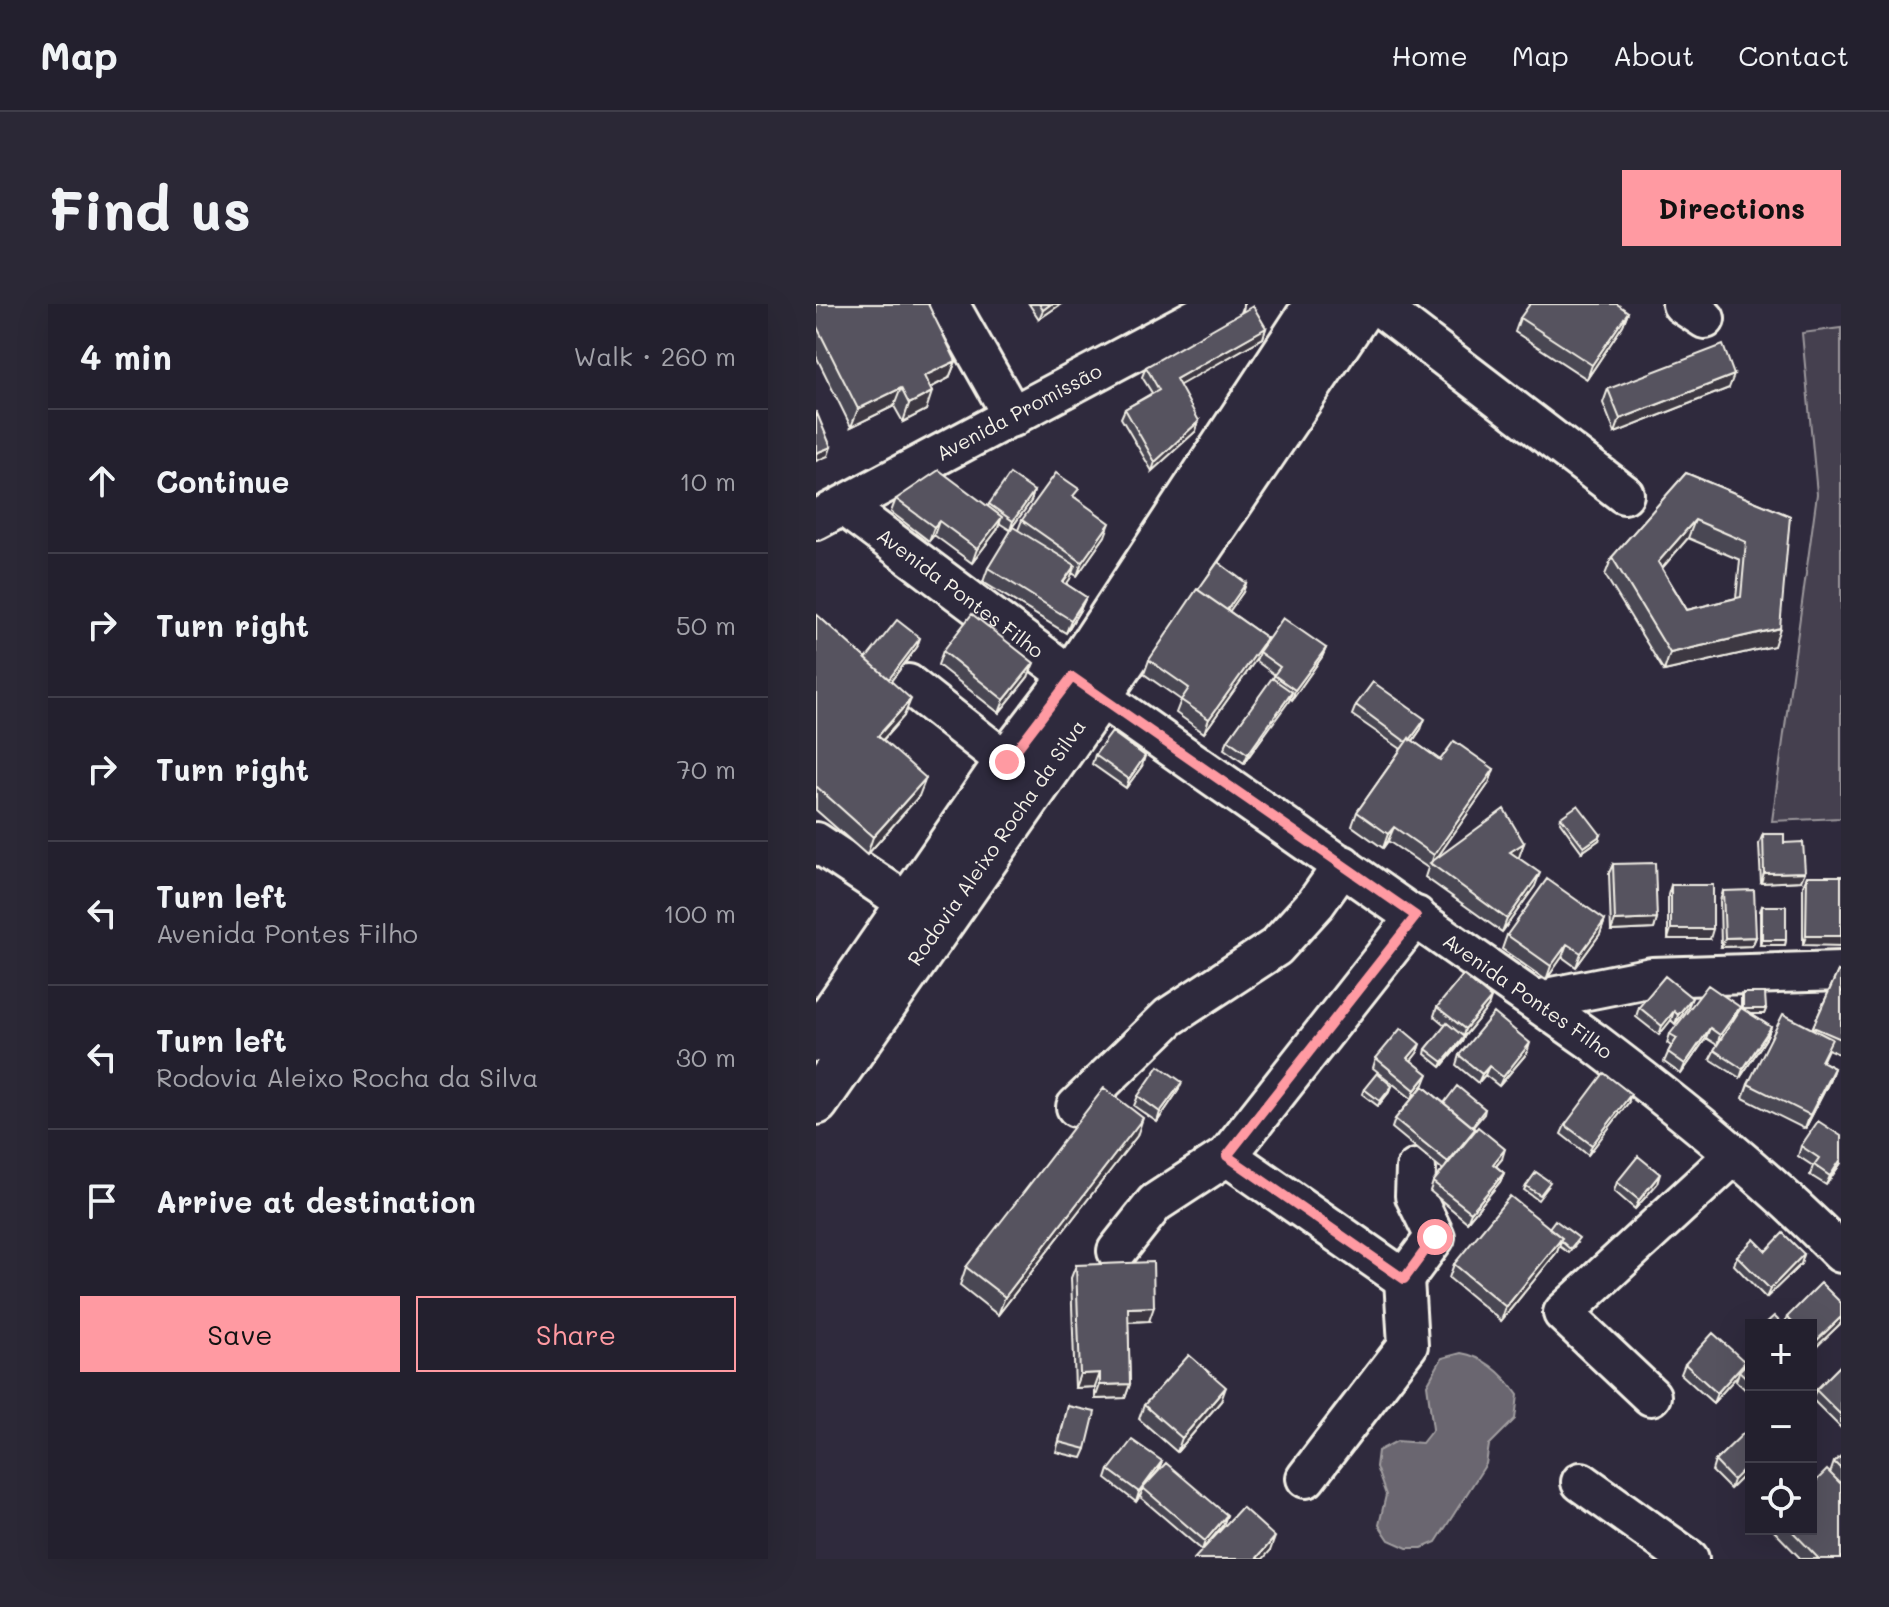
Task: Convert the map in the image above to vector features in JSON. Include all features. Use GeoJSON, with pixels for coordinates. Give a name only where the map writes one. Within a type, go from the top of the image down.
{"type":"FeatureCollection","features":[{"type":"Feature","properties":{"kind":"main road","name":"Rodovia Aleixo Rocha da Silva"},"geometry":{"type":"LineString","coordinates":[[816,1102],[1085,687],[1317,304]]}},
{"type":"Feature","properties":{"kind":"main road","name":"Rodovia Aleixo Rocha da Silva"},"geometry":{"type":"LineString","coordinates":[[816,1039],[1007,762],[1085,687],[1364,304]]}},
{"type":"Feature","properties":{"kind":"street"},"geometry":{"type":"LineString","coordinates":[[949,304],[1013,417]]}},
{"type":"Feature","properties":{"kind":"street","name":"Avenida Promissão"},"geometry":{"type":"LineString","coordinates":[[831,514],[1223,304]]}},
{"type":"Feature","properties":{"kind":"street"},"geometry":{"type":"LineString","coordinates":[[1376,304],[1624,494]]}},
{"type":"Feature","properties":{"kind":"street","name":"Avenida Pontes Filho"},"geometry":{"type":"LineString","coordinates":[[831,514],[1537,1000],[1673,1102],[1841,1253]]}},
{"type":"Feature","properties":{"kind":"street"},"geometry":{"type":"LineString","coordinates":[[908,684],[1007,762]]}},
{"type":"Feature","properties":{"kind":"street"},"geometry":{"type":"LineString","coordinates":[[816,842],[909,904]]}},
{"type":"Feature","properties":{"kind":"street"},"geometry":{"type":"LineString","coordinates":[[1076,1107],[1169,1017],[1276,947],[1316,903],[1343,865]]}},
{"type":"Feature","properties":{"kind":"street"},"geometry":{"type":"LineString","coordinates":[[1117,1251],[1155,1203],[1227,1156],[1416,916]]}},
{"type":"Feature","properties":{"kind":"street"},"geometry":{"type":"LineString","coordinates":[[1537,1000],[1652,977],[1841,971]]}},
{"type":"Feature","properties":{"kind":"street"},"geometry":{"type":"LineString","coordinates":[[1651,1396],[1563,1313],[1734,1155]]}},
{"type":"Feature","properties":{"kind":"street"},"geometry":{"type":"LineString","coordinates":[[1227,1156],[1404,1279]]}},
{"type":"Feature","properties":{"kind":"street"},"geometry":{"type":"LineString","coordinates":[[1306,1478],[1408,1345],[1404,1279],[1435,1237],[1415,1196],[1416,1169]]}},
{"type":"Feature","properties":{"kind":"street"},"geometry":{"type":"LineString","coordinates":[[1581,1482],[1689,1559]]}},
{"type":"Feature","properties":{"kind":"shaded area"},"geometry":{"type":"Polygon","coordinates":[[[1841,328],[1841,818],[1772,821],[1817,494],[1802,333],[1841,328]]]}},
{"type":"Feature","properties":{"kind":"shaded area"},"geometry":{"type":"Polygon","coordinates":[[[1461,1353],[1486,1363],[1513,1388],[1518,1395],[1515,1419],[1489,1445],[1486,1464],[1436,1542],[1422,1548],[1407,1548],[1389,1540],[1379,1525],[1386,1495],[1376,1467],[1378,1451],[1397,1441],[1422,1443],[1433,1429],[1427,1385],[1442,1358],[1461,1353]]]}},
{"type":"Feature","properties":{"kind":"building"},"geometry":{"type":"Polygon","coordinates":[[[816,304],[928,304],[956,361],[924,376],[932,392],[909,404],[901,388],[858,409],[816,325],[816,304]]]}},
{"type":"Feature","properties":{"kind":"building"},"geometry":{"type":"Polygon","coordinates":[[[1530,304],[1617,304],[1628,312],[1592,365],[1520,318],[1530,304]]]}},
{"type":"Feature","properties":{"kind":"building"},"geometry":{"type":"Polygon","coordinates":[[[1253,306],[1266,328],[1176,379],[1199,421],[1155,462],[1125,409],[1159,390],[1146,367],[1253,306]]]}},
{"type":"Feature","properties":{"kind":"building"},"geometry":{"type":"Polygon","coordinates":[[[1723,345],[1734,375],[1620,419],[1608,389],[1723,345]]]}},
{"type":"Feature","properties":{"kind":"building"},"geometry":{"type":"Polygon","coordinates":[[[816,411],[831,447],[816,453],[816,411]]]}},
{"type":"Feature","properties":{"kind":"building"},"geometry":{"type":"Polygon","coordinates":[[[939,470],[1002,517],[977,549],[939,521],[934,527],[896,499],[939,470]]]}},
{"type":"Feature","properties":{"kind":"building"},"geometry":{"type":"Polygon","coordinates":[[[1056,473],[1079,489],[1073,496],[1110,523],[1082,562],[1022,520],[1056,473]]]}},
{"type":"Feature","properties":{"kind":"building"},"geometry":{"type":"Polygon","coordinates":[[[1686,473],[1790,516],[1780,628],[1670,653],[1612,557],[1686,473]],[[1695,520],[1658,562],[1687,610],[1741,597],[1746,542],[1695,520]]]}},
{"type":"Feature","properties":{"kind":"building"},"geometry":{"type":"Polygon","coordinates":[[[1010,474],[1034,491],[1013,521],[989,504],[1010,474]]]}},
{"type":"Feature","properties":{"kind":"building"},"geometry":{"type":"Polygon","coordinates":[[[1013,527],[1075,565],[1063,582],[1086,597],[1071,620],[988,568],[1013,527]]]}},
{"type":"Feature","properties":{"kind":"building"},"geometry":{"type":"Polygon","coordinates":[[[1218,562],[1246,583],[1227,610],[1198,590],[1218,562]]]}},
{"type":"Feature","properties":{"kind":"building"},"geometry":{"type":"Polygon","coordinates":[[[1197,589],[1267,638],[1209,719],[1181,700],[1189,688],[1149,660],[1197,589]]]}},
{"type":"Feature","properties":{"kind":"building"},"geometry":{"type":"Polygon","coordinates":[[[816,614],[911,699],[878,736],[926,778],[873,837],[816,786],[816,614]]]}},
{"type":"Feature","properties":{"kind":"building"},"geometry":{"type":"Polygon","coordinates":[[[972,614],[1034,663],[1004,700],[943,651],[972,614]]]}},
{"type":"Feature","properties":{"kind":"building"},"geometry":{"type":"Polygon","coordinates":[[[1283,618],[1326,648],[1295,690],[1274,675],[1280,667],[1259,652],[1283,618]]]}},
{"type":"Feature","properties":{"kind":"building"},"geometry":{"type":"Polygon","coordinates":[[[897,620],[920,638],[889,679],[866,659],[897,620]]]}},
{"type":"Feature","properties":{"kind":"building"},"geometry":{"type":"Polygon","coordinates":[[[1272,678],[1292,692],[1248,754],[1228,740],[1272,678]]]}},
{"type":"Feature","properties":{"kind":"building"},"geometry":{"type":"Polygon","coordinates":[[[1373,682],[1425,719],[1410,740],[1406,742],[1356,705],[1373,682]]]}},
{"type":"Feature","properties":{"kind":"building"},"geometry":{"type":"Polygon","coordinates":[[[1112,732],[1145,756],[1129,779],[1095,755],[1112,732]]]}},
{"type":"Feature","properties":{"kind":"building"},"geometry":{"type":"Polygon","coordinates":[[[1409,738],[1440,760],[1454,741],[1494,769],[1434,855],[1394,827],[1388,834],[1357,812],[1409,738]]]}},
{"type":"Feature","properties":{"kind":"building"},"geometry":{"type":"Polygon","coordinates":[[[1578,805],[1601,835],[1584,847],[1561,817],[1578,805]]]}},
{"type":"Feature","properties":{"kind":"building"},"geometry":{"type":"Polygon","coordinates":[[[1504,809],[1524,843],[1510,852],[1540,873],[1507,919],[1430,863],[1504,809]]]}},
{"type":"Feature","properties":{"kind":"building"},"geometry":{"type":"Polygon","coordinates":[[[1763,834],[1784,834],[1784,843],[1803,842],[1805,872],[1764,873],[1763,834]]]}},
{"type":"Feature","properties":{"kind":"building"},"geometry":{"type":"Polygon","coordinates":[[[1655,863],[1657,919],[1615,921],[1613,864],[1655,863]]]}},
{"type":"Feature","properties":{"kind":"building"},"geometry":{"type":"Polygon","coordinates":[[[1807,876],[1841,876],[1841,936],[1806,936],[1807,876]]]}},
{"type":"Feature","properties":{"kind":"building"},"geometry":{"type":"Polygon","coordinates":[[[1547,879],[1605,920],[1581,953],[1567,944],[1551,966],[1507,935],[1547,879]]]}},
{"type":"Feature","properties":{"kind":"building"},"geometry":{"type":"Polygon","coordinates":[[[1671,885],[1713,885],[1713,929],[1671,929],[1671,885]]]}},
{"type":"Feature","properties":{"kind":"building"},"geometry":{"type":"Polygon","coordinates":[[[1754,890],[1756,937],[1725,938],[1723,891],[1754,890]]]}},
{"type":"Feature","properties":{"kind":"building"},"geometry":{"type":"Polygon","coordinates":[[[1762,906],[1786,906],[1786,940],[1762,940],[1762,906]]]}},
{"type":"Feature","properties":{"kind":"building"},"geometry":{"type":"Polygon","coordinates":[[[1838,971],[1841,973],[1841,1039],[1813,1027],[1838,971]]]}},
{"type":"Feature","properties":{"kind":"building"},"geometry":{"type":"Polygon","coordinates":[[[1463,975],[1491,998],[1465,1029],[1437,1007],[1463,975]]]}},
{"type":"Feature","properties":{"kind":"building"},"geometry":{"type":"Polygon","coordinates":[[[1665,976],[1692,998],[1678,1015],[1674,1011],[1662,1026],[1639,1007],[1665,976]]]}},
{"type":"Feature","properties":{"kind":"building"},"geometry":{"type":"Polygon","coordinates":[[[1708,985],[1740,1007],[1720,1035],[1710,1028],[1685,1064],[1668,1052],[1677,1038],[1670,1034],[1708,985]]]}},
{"type":"Feature","properties":{"kind":"building"},"geometry":{"type":"Polygon","coordinates":[[[1743,993],[1765,993],[1766,1009],[1743,1009],[1743,993]]]}},
{"type":"Feature","properties":{"kind":"building"},"geometry":{"type":"Polygon","coordinates":[[[1741,1008],[1771,1027],[1743,1069],[1714,1050],[1741,1008]]]}},
{"type":"Feature","properties":{"kind":"building"},"geometry":{"type":"Polygon","coordinates":[[[1494,1013],[1530,1043],[1503,1077],[1489,1066],[1482,1074],[1459,1055],[1494,1013]]]}},
{"type":"Feature","properties":{"kind":"building"},"geometry":{"type":"Polygon","coordinates":[[[1783,1014],[1832,1039],[1821,1061],[1834,1068],[1810,1115],[1748,1084],[1783,1014]]]}},
{"type":"Feature","properties":{"kind":"building"},"geometry":{"type":"Polygon","coordinates":[[[1447,1023],[1464,1037],[1443,1062],[1426,1049],[1447,1023]]]}},
{"type":"Feature","properties":{"kind":"building"},"geometry":{"type":"Polygon","coordinates":[[[1401,1028],[1420,1044],[1408,1058],[1428,1074],[1415,1090],[1376,1058],[1401,1028]]]}},
{"type":"Feature","properties":{"kind":"building"},"geometry":{"type":"Polygon","coordinates":[[[1159,1066],[1182,1082],[1160,1112],[1138,1096],[1159,1066]]]}},
{"type":"Feature","properties":{"kind":"building"},"geometry":{"type":"Polygon","coordinates":[[[1377,1073],[1392,1086],[1380,1101],[1364,1089],[1377,1073]]]}},
{"type":"Feature","properties":{"kind":"building"},"geometry":{"type":"Polygon","coordinates":[[[1604,1073],[1631,1094],[1592,1145],[1565,1125],[1604,1073]]]}},
{"type":"Feature","properties":{"kind":"building"},"geometry":{"type":"Polygon","coordinates":[[[1423,1086],[1475,1129],[1448,1162],[1395,1119],[1423,1086]]]}},
{"type":"Feature","properties":{"kind":"building"},"geometry":{"type":"Polygon","coordinates":[[[1457,1086],[1485,1109],[1472,1126],[1444,1103],[1457,1086]]]}},
{"type":"Feature","properties":{"kind":"building"},"geometry":{"type":"Polygon","coordinates":[[[1104,1088],[1143,1118],[1005,1297],[966,1267],[1104,1088]]]}},
{"type":"Feature","properties":{"kind":"building"},"geometry":{"type":"Polygon","coordinates":[[[1818,1121],[1841,1136],[1841,1159],[1830,1176],[1814,1165],[1819,1158],[1801,1146],[1818,1121]]]}},
{"type":"Feature","properties":{"kind":"building"},"geometry":{"type":"Polygon","coordinates":[[[1478,1127],[1505,1149],[1493,1164],[1504,1173],[1471,1212],[1433,1182],[1478,1127]]]}},
{"type":"Feature","properties":{"kind":"building"},"geometry":{"type":"Polygon","coordinates":[[[1638,1156],[1660,1174],[1639,1200],[1617,1182],[1638,1156]]]}},
{"type":"Feature","properties":{"kind":"building"},"geometry":{"type":"Polygon","coordinates":[[[1536,1172],[1550,1182],[1540,1195],[1526,1186],[1536,1172]]]}},
{"type":"Feature","properties":{"kind":"building"},"geometry":{"type":"Polygon","coordinates":[[[1510,1196],[1562,1238],[1506,1307],[1454,1264],[1510,1196]]]}},
{"type":"Feature","properties":{"kind":"building"},"geometry":{"type":"Polygon","coordinates":[[[1555,1220],[1579,1238],[1570,1249],[1549,1228],[1555,1220]]]}},
{"type":"Feature","properties":{"kind":"building"},"geometry":{"type":"Polygon","coordinates":[[[1783,1233],[1804,1254],[1770,1289],[1737,1256],[1754,1239],[1766,1251],[1783,1233]]]}},
{"type":"Feature","properties":{"kind":"building"},"geometry":{"type":"Polygon","coordinates":[[[1153,1262],[1154,1307],[1128,1308],[1130,1384],[1100,1385],[1100,1373],[1080,1374],[1076,1265],[1153,1262]]]}},
{"type":"Feature","properties":{"kind":"building"},"geometry":{"type":"Polygon","coordinates":[[[1821,1283],[1841,1303],[1841,1317],[1817,1340],[1817,1319],[1787,1317],[1821,1283]]]}},
{"type":"Feature","properties":{"kind":"building"},"geometry":{"type":"Polygon","coordinates":[[[1713,1333],[1745,1362],[1717,1393],[1685,1364],[1713,1333]]]}},
{"type":"Feature","properties":{"kind":"building"},"geometry":{"type":"Polygon","coordinates":[[[1189,1355],[1226,1387],[1182,1438],[1144,1405],[1189,1355]]]}},
{"type":"Feature","properties":{"kind":"building"},"geometry":{"type":"Polygon","coordinates":[[[1841,1365],[1841,1415],[1817,1391],[1841,1365]]]}},
{"type":"Feature","properties":{"kind":"building"},"geometry":{"type":"Polygon","coordinates":[[[1068,1406],[1095,1412],[1086,1449],[1059,1442],[1068,1406]]]}},
{"type":"Feature","properties":{"kind":"building"},"geometry":{"type":"Polygon","coordinates":[[[1745,1432],[1745,1468],[1733,1480],[1715,1461],[1745,1432]]]}},
{"type":"Feature","properties":{"kind":"building"},"geometry":{"type":"Polygon","coordinates":[[[1132,1440],[1162,1461],[1139,1492],[1109,1470],[1132,1440]]]}},
{"type":"Feature","properties":{"kind":"building"},"geometry":{"type":"Polygon","coordinates":[[[1841,1456],[1841,1469],[1834,1462],[1841,1456]]]}},
{"type":"Feature","properties":{"kind":"building"},"geometry":{"type":"Polygon","coordinates":[[[1166,1463],[1227,1515],[1205,1541],[1143,1488],[1166,1463]]]}},
{"type":"Feature","properties":{"kind":"building"},"geometry":{"type":"Polygon","coordinates":[[[1827,1470],[1841,1484],[1841,1559],[1819,1559],[1796,1535],[1817,1535],[1817,1480],[1827,1470]]]}},
{"type":"Feature","properties":{"kind":"building"},"geometry":{"type":"Polygon","coordinates":[[[1242,1507],[1275,1537],[1256,1559],[1194,1559],[1242,1507]]]}},
{"type":"Feature","properties":{"kind":"route"},"geometry":{"type":"LineString","coordinates":[[1007,762],[1072,677],[1416,916],[1227,1156],[1404,1279],[1435,1237]]}}]}
